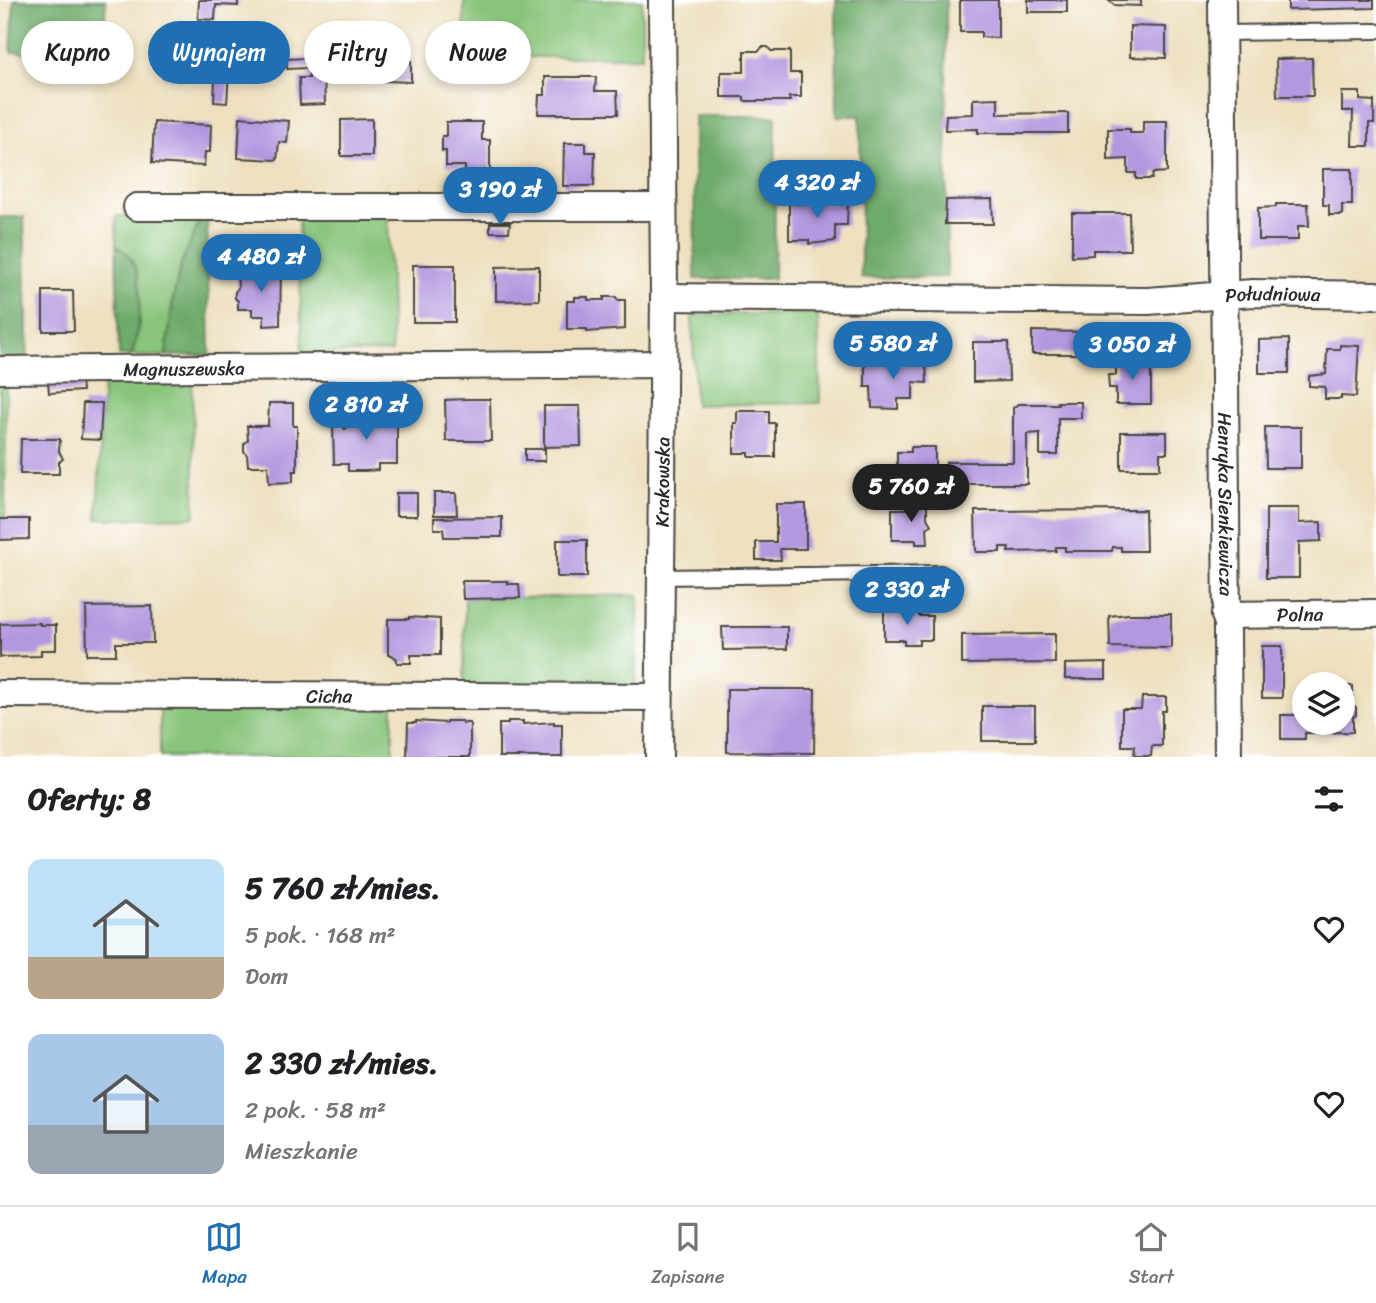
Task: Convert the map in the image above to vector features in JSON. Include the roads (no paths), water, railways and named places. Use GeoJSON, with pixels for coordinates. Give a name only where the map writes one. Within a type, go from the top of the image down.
{"type":"FeatureCollection","features":[{"type":"Feature","properties":{"kind":"street","name":"Krakowska"},"geometry":{"type":"LineString","coordinates":[[659,757],[664,297],[662,0]]}},
{"type":"Feature","properties":{"kind":"street","name":"Henryka Sienkiewicza"},"geometry":{"type":"LineString","coordinates":[[1222,0],[1227,757]]}},
{"type":"Feature","properties":{"kind":"street"},"geometry":{"type":"LineString","coordinates":[[137,207],[662,207]]}},
{"type":"Feature","properties":{"kind":"street","name":"Południowa"},"geometry":{"type":"LineString","coordinates":[[664,297],[1148,301],[1253,293],[1376,295]]}},
{"type":"Feature","properties":{"kind":"street","name":"Magnuszewska"},"geometry":{"type":"LineString","coordinates":[[0,370],[663,364]]}},
{"type":"Feature","properties":{"kind":"street","name":"Polna"},"geometry":{"type":"LineString","coordinates":[[1225,615],[1376,613]]}},
{"type":"Feature","properties":{"kind":"street","name":"Cicha"},"geometry":{"type":"LineString","coordinates":[[0,694],[659,697]]}},
{"type":"Feature","properties":{"kind":"lane"},"geometry":{"type":"LineString","coordinates":[[1223,33],[1376,31]]}},
{"type":"Feature","properties":{"kind":"lane"},"geometry":{"type":"LineString","coordinates":[[661,577],[941,573]]}}]}
